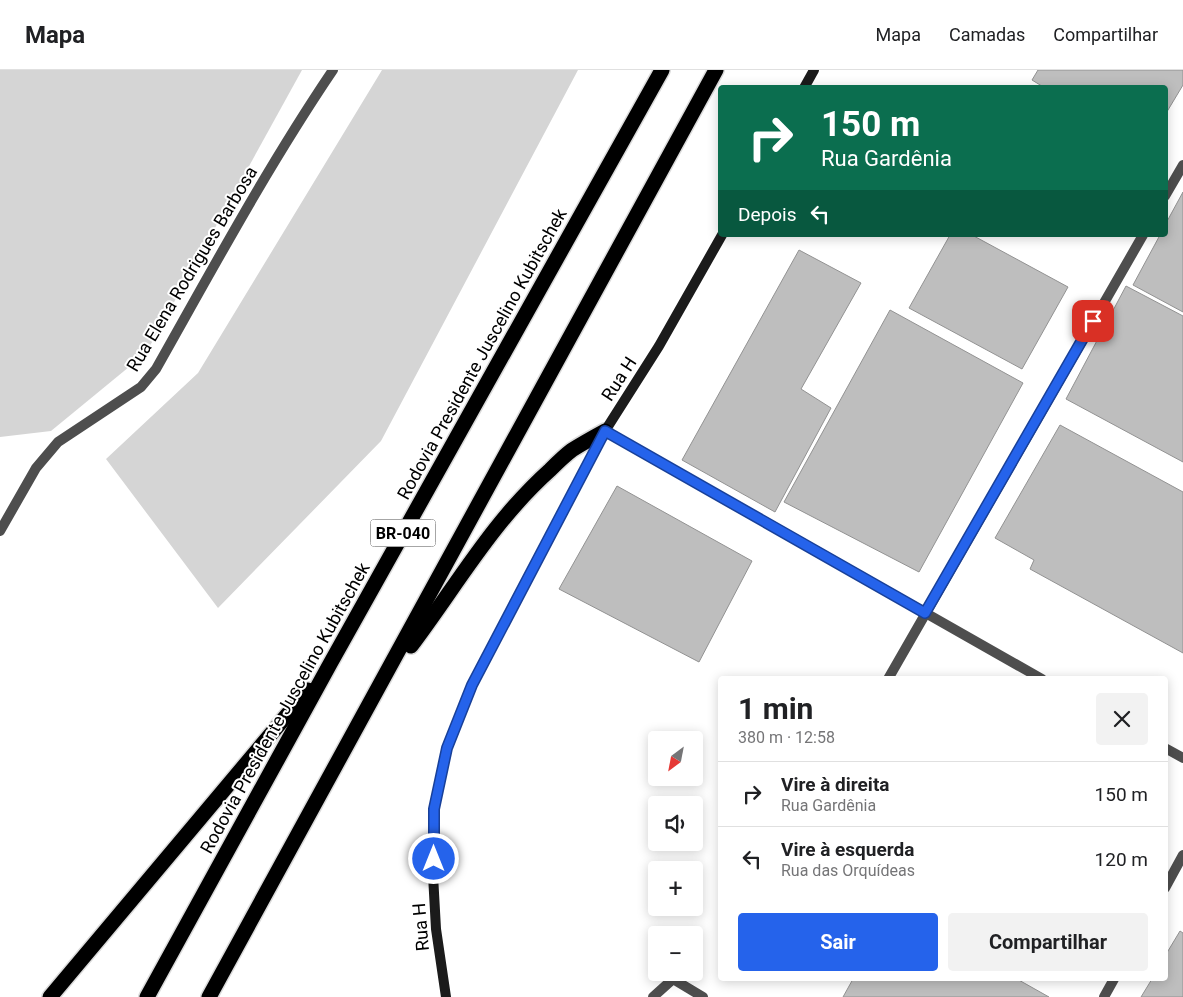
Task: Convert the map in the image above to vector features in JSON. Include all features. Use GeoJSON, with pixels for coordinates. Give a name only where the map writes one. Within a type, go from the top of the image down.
{"type":"FeatureCollection","features":[{"type":"Feature","properties":{"kind":"highway","name":"Rodovia Presidente Juscelino Kubitschek"},"geometry":{"type":"LineString","coordinates":[[147,997],[330,664],[662,70]]}},
{"type":"Feature","properties":{"kind":"highway","name":"BR-040"},"geometry":{"type":"LineString","coordinates":[[209,997],[716,70]]}},
{"type":"Feature","properties":{"kind":"highway"},"geometry":{"type":"LineString","coordinates":[[380,687],[436,613],[484,541],[507,513],[535,483],[572,450],[605,431]]}},
{"type":"Feature","properties":{"kind":"highway"},"geometry":{"type":"LineString","coordinates":[[50,997],[330,664]]}},
{"type":"Feature","properties":{"kind":"main road"},"geometry":{"type":"LineString","coordinates":[[806,85],[814,70]]}},
{"type":"Feature","properties":{"kind":"main road","name":"Rua H"},"geometry":{"type":"LineString","coordinates":[[446,997],[436,929],[433,876],[434,809],[447,748],[472,685],[605,431],[660,346],[721,237]]}},
{"type":"Feature","properties":{"kind":"street","name":"Rua Elena Rodrigues Barbosa"},"geometry":{"type":"LineString","coordinates":[[0,530],[36,468],[58,442],[141,387],[156,369],[307,108],[333,70]]}},
{"type":"Feature","properties":{"kind":"street"},"geometry":{"type":"LineString","coordinates":[[1168,191],[1183,165]]}},
{"type":"Feature","properties":{"kind":"street"},"geometry":{"type":"LineString","coordinates":[[890,676],[1141,237]]}},
{"type":"Feature","properties":{"kind":"street"},"geometry":{"type":"LineString","coordinates":[[605,431],[1037,676]]}},
{"type":"Feature","properties":{"kind":"street"},"geometry":{"type":"LineString","coordinates":[[1168,750],[1183,758]]}},
{"type":"Feature","properties":{"kind":"street"},"geometry":{"type":"LineString","coordinates":[[1168,882],[1183,855]]}},
{"type":"Feature","properties":{"kind":"street"},"geometry":{"type":"LineString","coordinates":[[653,997],[673,979],[703,997]]}},
{"type":"Feature","properties":{"kind":"street"},"geometry":{"type":"LineString","coordinates":[[1104,997],[1113,981]]}},
{"type":"Feature","properties":{"kind":"shaded area"},"geometry":{"type":"Polygon","coordinates":[[[0,70],[302,70],[146,353],[51,431],[0,437],[0,70]]]}},
{"type":"Feature","properties":{"kind":"shaded area"},"geometry":{"type":"Polygon","coordinates":[[[382,70],[578,70],[381,441],[218,608],[106,459],[198,373],[382,70]]]}},
{"type":"Feature","properties":{"kind":"building"},"geometry":{"type":"Polygon","coordinates":[[[1038,70],[1183,70],[1183,85],[1168,110],[1168,85],[1040,85],[1032,80],[1038,70]]]}},
{"type":"Feature","properties":{"kind":"building"},"geometry":{"type":"Polygon","coordinates":[[[1183,192],[1183,312],[1133,285],[1159,237],[1168,237],[1168,220],[1183,192]]]}},
{"type":"Feature","properties":{"kind":"building"},"geometry":{"type":"Polygon","coordinates":[[[949,237],[976,237],[1068,287],[1022,369],[909,308],[949,237]]]}},
{"type":"Feature","properties":{"kind":"building"},"geometry":{"type":"Polygon","coordinates":[[[799,250],[861,283],[801,389],[831,408],[775,512],[682,460],[799,250]]]}},
{"type":"Feature","properties":{"kind":"building"},"geometry":{"type":"Polygon","coordinates":[[[1126,286],[1183,316],[1183,462],[1066,399],[1126,286]]]}},
{"type":"Feature","properties":{"kind":"building"},"geometry":{"type":"Polygon","coordinates":[[[890,310],[1023,383],[919,572],[784,502],[890,310]]]}},
{"type":"Feature","properties":{"kind":"building"},"geometry":{"type":"Polygon","coordinates":[[[1060,425],[1183,492],[1183,653],[1030,569],[1034,560],[995,538],[1060,425]]]}},
{"type":"Feature","properties":{"kind":"building"},"geometry":{"type":"Polygon","coordinates":[[[617,486],[752,561],[699,662],[559,589],[617,486]]]}},
{"type":"Feature","properties":{"kind":"building"},"geometry":{"type":"Polygon","coordinates":[[[1180,931],[1183,933],[1183,997],[1141,997],[1151,981],[1168,981],[1168,951],[1180,931]]]}},
{"type":"Feature","properties":{"kind":"building"},"geometry":{"type":"Polygon","coordinates":[[[852,981],[1021,981],[1049,997],[843,997],[852,981]]]}},
{"type":"Feature","properties":{"kind":"route"},"geometry":{"type":"LineString","coordinates":[[434,859],[434,809],[447,748],[472,685],[605,431],[925,613],[1093,321]]}}]}
